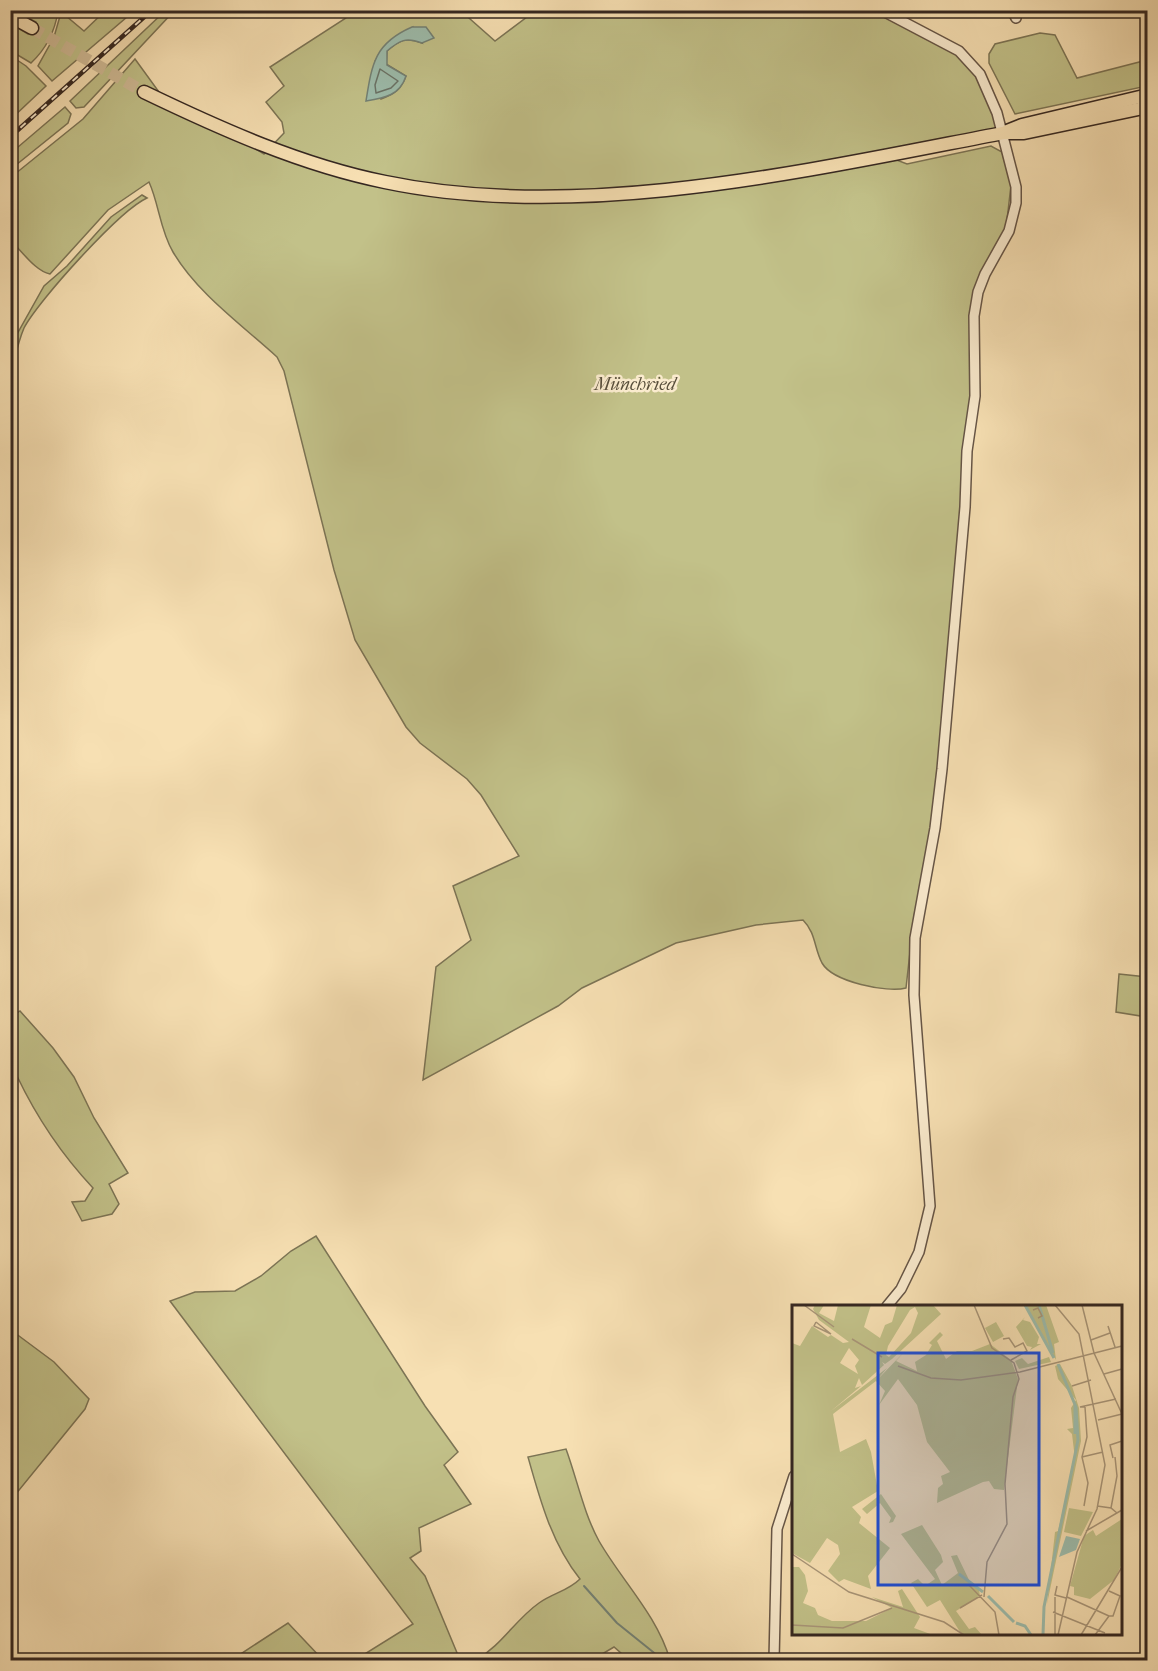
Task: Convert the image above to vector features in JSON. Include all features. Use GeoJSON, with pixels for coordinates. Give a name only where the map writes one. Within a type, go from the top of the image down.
{"type":"FeatureCollection","features":[{"type":"Feature","properties":{"kind":"main road"},"geometry":{"type":"LineString","coordinates":[[10,16],[32,28]]}},
{"type":"Feature","properties":{"kind":"main road"},"geometry":{"type":"LineString","coordinates":[[144,92],[213,124],[311,162],[385,183],[489,196],[600,196],[672,189],[790,172],[1003,133],[1024,133],[1148,107]]}},
{"type":"Feature","properties":{"kind":"main road"},"geometry":{"type":"LineString","coordinates":[[1003,133],[1022,125],[1148,95]]}},
{"type":"Feature","properties":{"kind":"street"},"geometry":{"type":"LineString","coordinates":[[881,10],[959,51],[980,74],[990,94],[1003,133],[1016,187],[1016,203],[1009,231],[978,292],[974,316],[976,364],[942,769],[935,828],[915,938],[913,976],[930,1206],[919,1252],[901,1289],[888,1305]]}},
{"type":"Feature","properties":{"kind":"street"},"geometry":{"type":"LineString","coordinates":[[774,1660],[777,1529],[792,1482]]}},
{"type":"Feature","properties":{"kind":"green space"},"geometry":{"type":"Polygon","coordinates":[[[166,10],[174,11],[84,107],[76,108],[70,101],[166,10]]]}},
{"type":"Feature","properties":{"kind":"green space"},"geometry":{"type":"Polygon","coordinates":[[[15,11],[58,11],[49,39],[31,63],[11,51],[11,24],[28,34],[36,22],[15,11]]]}},
{"type":"Feature","properties":{"kind":"green space"},"geometry":{"type":"Polygon","coordinates":[[[105,11],[134,11],[52,81],[38,66],[54,37],[60,16],[66,16],[84,31],[105,11]]]}},
{"type":"Feature","properties":{"kind":"green space","name":"Münchried"},"geometry":{"type":"Polygon","coordinates":[[[351,11],[461,11],[495,41],[535,11],[881,11],[959,51],[980,74],[1003,133],[886,156],[907,164],[991,146],[1002,152],[1011,185],[1006,229],[977,292],[975,365],[934,828],[914,916],[906,988],[874,987],[837,976],[822,963],[813,935],[803,920],[756,925],[676,943],[582,988],[558,1006],[423,1080],[436,967],[471,940],[453,886],[519,856],[481,795],[467,779],[420,743],[406,727],[355,640],[334,570],[284,371],[277,357],[207,295],[183,267],[169,244],[149,182],[108,210],[50,274],[34,265],[11,241],[10,178],[83,119],[135,59],[159,92],[150,89],[146,99],[264,154],[284,133],[282,122],[266,102],[284,86],[270,67],[346,18],[351,11]],[[413,27],[375,61],[381,99],[397,91],[406,76],[386,64],[387,51],[403,41],[411,40],[422,43],[413,27]]]}},
{"type":"Feature","properties":{"kind":"green space"},"geometry":{"type":"Polygon","coordinates":[[[1040,33],[1055,35],[1077,78],[1147,60],[1147,86],[1015,114],[989,63],[989,54],[995,44],[1040,33]]]}},
{"type":"Feature","properties":{"kind":"green space"},"geometry":{"type":"Polygon","coordinates":[[[11,56],[26,66],[46,86],[11,119],[11,56]]]}},
{"type":"Feature","properties":{"kind":"green space"},"geometry":{"type":"Polygon","coordinates":[[[65,107],[71,114],[68,123],[11,169],[11,153],[65,107]]]}},
{"type":"Feature","properties":{"kind":"green space"},"geometry":{"type":"Polygon","coordinates":[[[142,195],[147,198],[100,237],[32,315],[18,344],[11,373],[16,336],[44,286],[67,266],[111,217],[142,195]]]}},
{"type":"Feature","properties":{"kind":"green space"},"geometry":{"type":"Polygon","coordinates":[[[1119,974],[1147,977],[1147,1017],[1116,1012],[1119,974]]]}},
{"type":"Feature","properties":{"kind":"green space"},"geometry":{"type":"Polygon","coordinates":[[[20,1011],[53,1048],[74,1077],[94,1118],[128,1173],[109,1184],[119,1204],[112,1214],[82,1221],[72,1202],[85,1201],[93,1188],[51,1135],[17,1076],[11,1080],[11,1017],[20,1011]]]}},
{"type":"Feature","properties":{"kind":"green space"},"geometry":{"type":"Polygon","coordinates":[[[316,1236],[425,1406],[458,1452],[444,1465],[471,1504],[419,1528],[421,1551],[410,1558],[425,1576],[460,1660],[355,1660],[413,1624],[170,1301],[195,1292],[235,1291],[261,1276],[291,1251],[316,1236]]]}},
{"type":"Feature","properties":{"kind":"green space"},"geometry":{"type":"Polygon","coordinates":[[[11,1330],[54,1362],[89,1399],[85,1409],[11,1500],[11,1330]]]}},
{"type":"Feature","properties":{"kind":"green space"},"geometry":{"type":"Polygon","coordinates":[[[566,1449],[594,1531],[608,1556],[657,1628],[670,1660],[629,1660],[614,1647],[592,1660],[476,1660],[494,1647],[531,1609],[580,1579],[554,1536],[528,1457],[566,1449]]]}},
{"type":"Feature","properties":{"kind":"green space"},"geometry":{"type":"Polygon","coordinates":[[[288,1623],[323,1660],[238,1660],[236,1657],[288,1623]]]}},
{"type":"Feature","properties":{"kind":"water"},"geometry":{"type":"Polygon","coordinates":[[[412,27],[426,27],[434,38],[422,43],[412,40],[403,41],[387,51],[387,65],[406,76],[396,91],[366,101],[377,56],[390,40],[412,27]]]}},
{"type":"Feature","properties":{"kind":"waterway"},"geometry":{"type":"LineString","coordinates":[[584,1586],[617,1623],[663,1660]]}},
{"type":"Feature","properties":{"kind":"tunnel"},"geometry":{"type":"LineString","coordinates":[[32,28],[144,92]]}},
{"type":"Feature","properties":{"kind":"railway"},"geometry":{"type":"LineString","coordinates":[[10,137],[152,10]]}}]}
